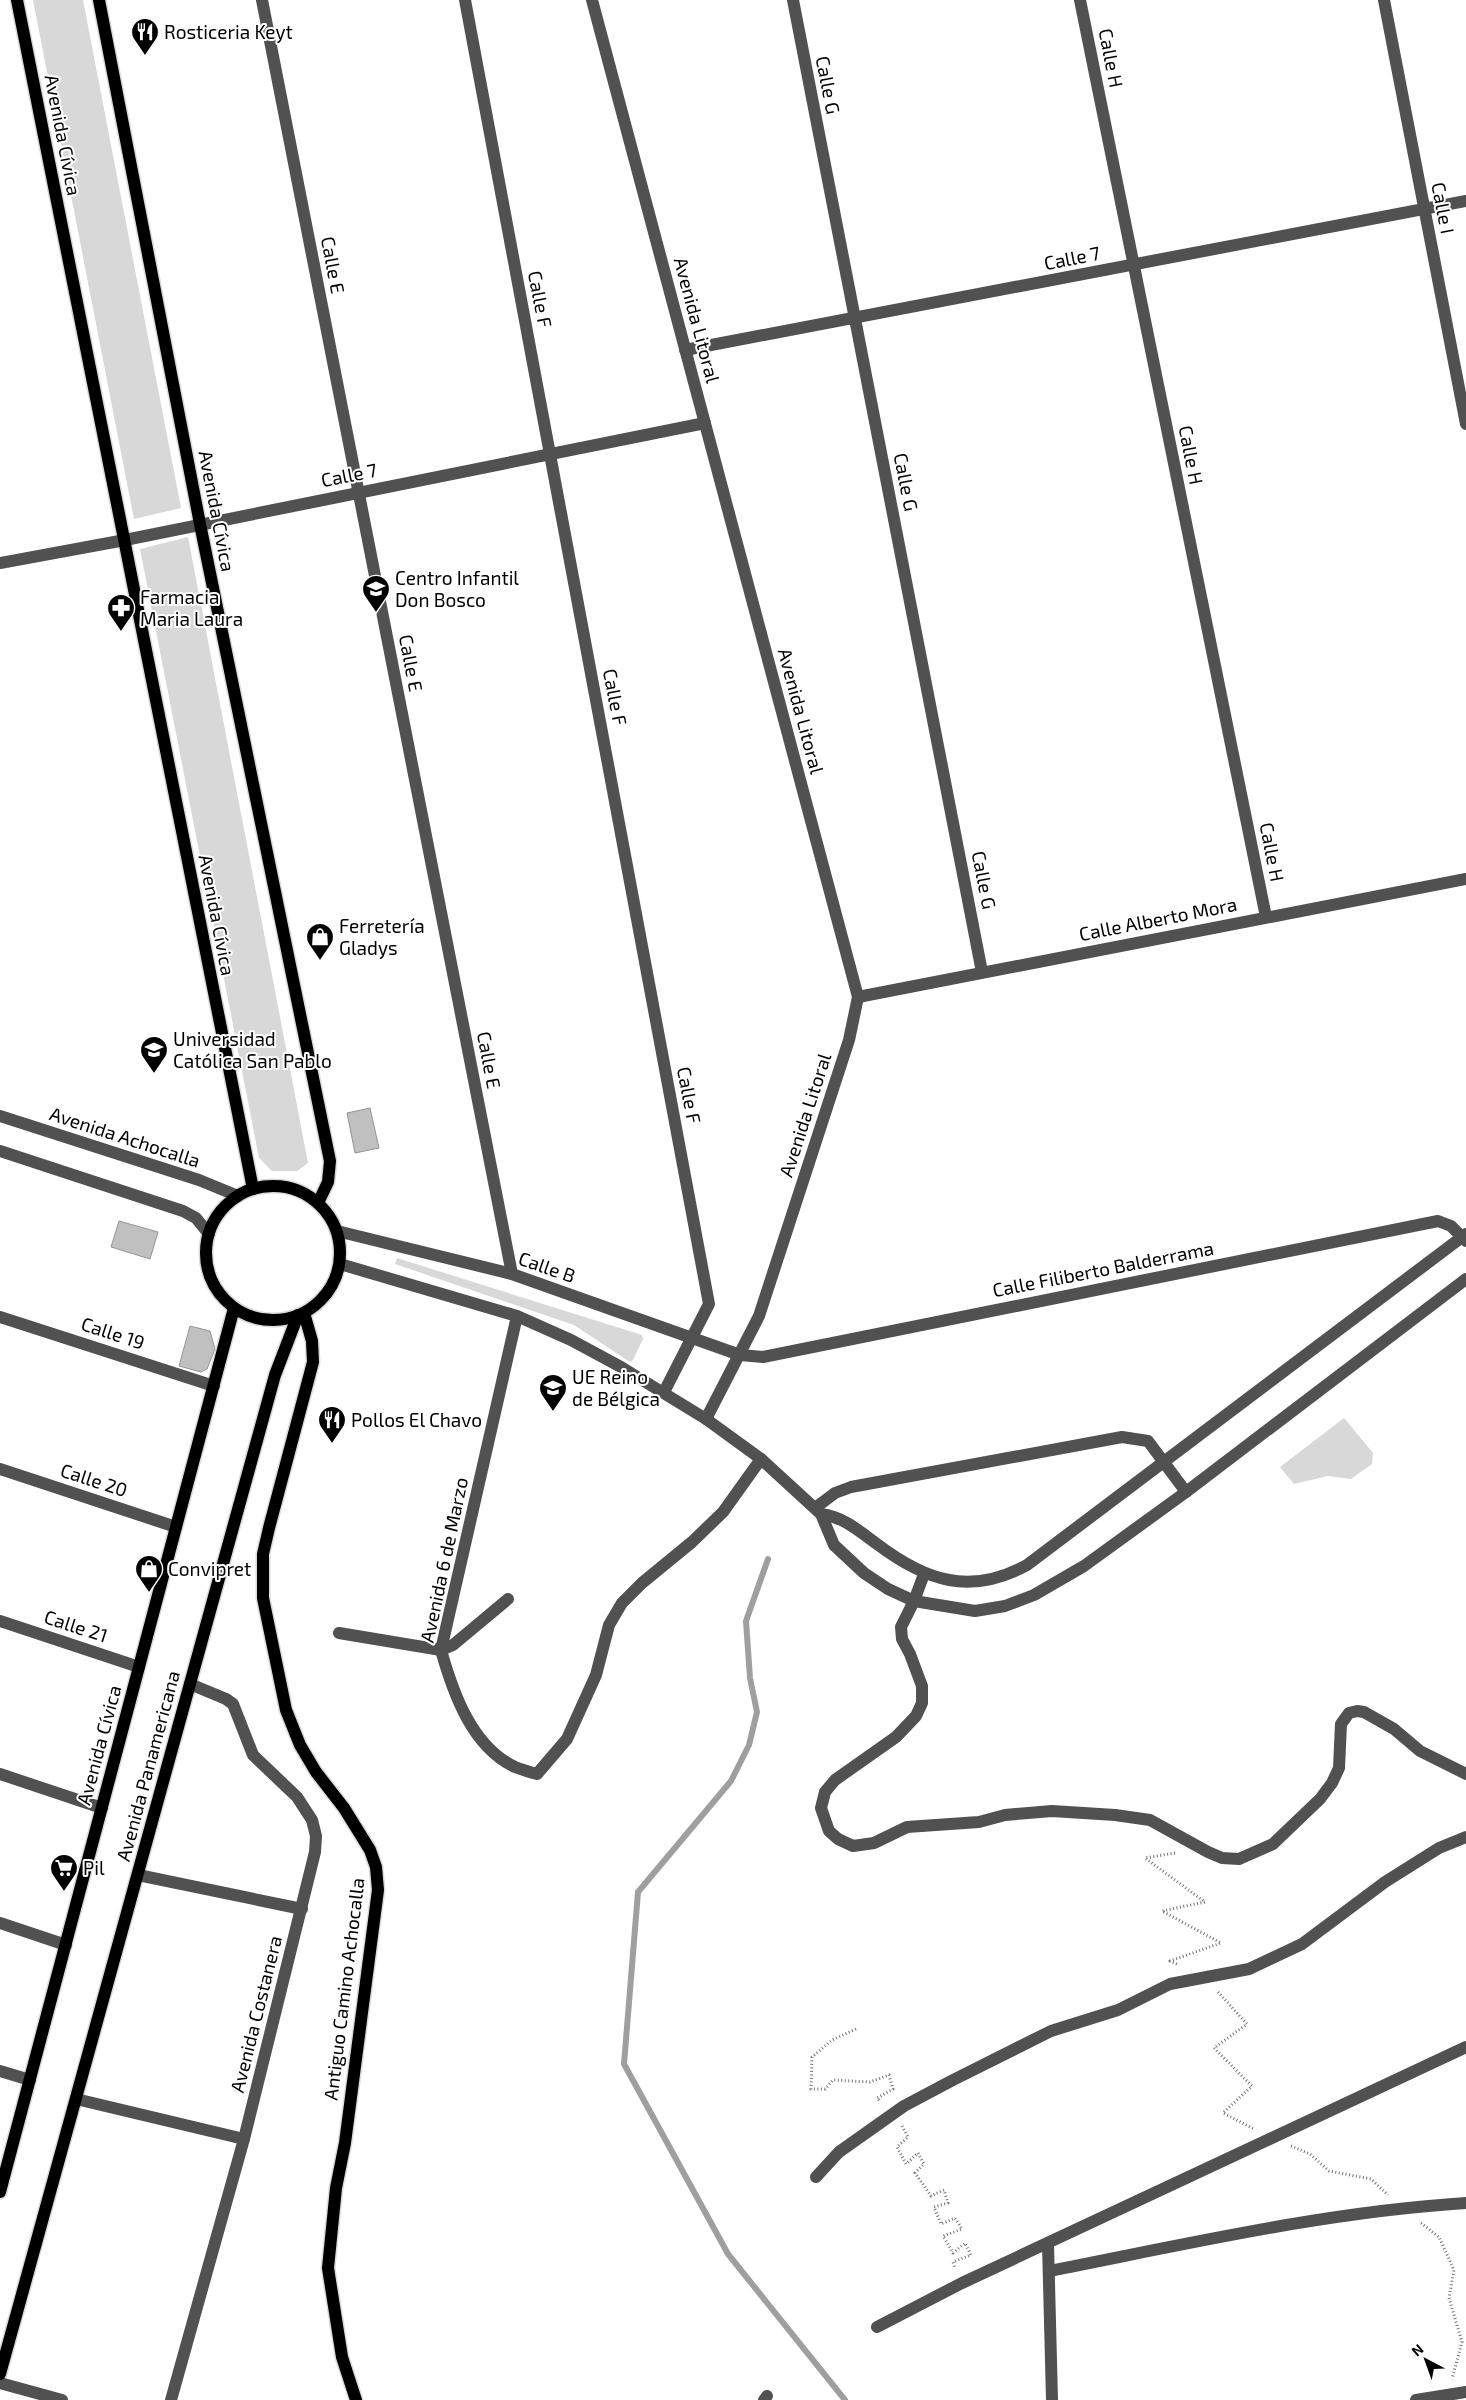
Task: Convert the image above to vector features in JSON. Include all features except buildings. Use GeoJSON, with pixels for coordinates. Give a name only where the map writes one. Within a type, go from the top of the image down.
{"type":"FeatureCollection","features":[{"type":"Feature","properties":{"kind":"main road","name":"Avenida Cívica"},"geometry":{"type":"LineString","coordinates":[[18,0],[253,1189]]}},
{"type":"Feature","properties":{"kind":"main road","name":"Avenida Cívica"},"geometry":{"type":"LineString","coordinates":[[99,0],[200,524],[330,1161],[328,1182],[318,1203]]}},
{"type":"Feature","properties":{"kind":"main road"},"geometry":{"type":"LineString","coordinates":[[269,1186],[285,1186],[302,1191],[318,1203],[331,1218],[341,1247],[340,1264],[335,1281],[326,1295],[301,1314],[272,1321],[259,1319],[234,1308],[219,1292],[208,1271],[206,1259],[209,1234],[219,1213],[238,1196],[253,1189],[269,1186]]}},
{"type":"Feature","properties":{"kind":"main road","name":"Avenida Cívica"},"geometry":{"type":"LineString","coordinates":[[0,2192],[234,1308]]}},
{"type":"Feature","properties":{"kind":"main road","name":"Avenida Panamericana"},"geometry":{"type":"LineString","coordinates":[[0,2374],[275,1375],[301,1314]]}},
{"type":"Feature","properties":{"kind":"main road","name":"Antiguo Camino Achocalla"},"geometry":{"type":"LineString","coordinates":[[301,1314],[312,1341],[314,1362],[263,1554],[263,1598],[286,1710],[300,1745],[316,1772],[344,1808],[370,1850],[376,1867],[378,1890],[345,2143],[336,2188],[328,2268],[342,2356],[356,2400]]}},
{"type":"Feature","properties":{"kind":"street","name":"Calle E"},"geometry":{"type":"LineString","coordinates":[[262,0],[512,1274]]}},
{"type":"Feature","properties":{"kind":"street","name":"Calle F"},"geometry":{"type":"LineString","coordinates":[[465,0],[709,1304],[664,1392]]}},
{"type":"Feature","properties":{"kind":"street","name":"Avenida Litoral"},"geometry":{"type":"LineString","coordinates":[[592,0],[858,997],[849,1040],[759,1316],[706,1420]]}},
{"type":"Feature","properties":{"kind":"street","name":"Calle G"},"geometry":{"type":"LineString","coordinates":[[793,0],[982,972]]}},
{"type":"Feature","properties":{"kind":"street","name":"Calle H"},"geometry":{"type":"LineString","coordinates":[[1080,0],[1266,917]]}},
{"type":"Feature","properties":{"kind":"street","name":"Calle I"},"geometry":{"type":"LineString","coordinates":[[1384,0],[1466,424]]}},
{"type":"Feature","properties":{"kind":"street","name":"Calle 7"},"geometry":{"type":"LineString","coordinates":[[685,350],[1466,201]]}},
{"type":"Feature","properties":{"kind":"street","name":"Calle 7"},"geometry":{"type":"LineString","coordinates":[[0,563],[125,540],[705,424]]}},
{"type":"Feature","properties":{"kind":"street","name":"Calle Alberto Mora"},"geometry":{"type":"LineString","coordinates":[[858,997],[1466,879]]}},
{"type":"Feature","properties":{"kind":"street","name":"Avenida Achocalla"},"geometry":{"type":"LineString","coordinates":[[0,1116],[199,1180],[238,1196]]}},
{"type":"Feature","properties":{"kind":"street"},"geometry":{"type":"LineString","coordinates":[[0,1151],[183,1211],[196,1218],[209,1234]]}},
{"type":"Feature","properties":{"kind":"street","name":"Calle Filiberto Balderrama"},"geometry":{"type":"LineString","coordinates":[[740,1354],[772,1355],[1438,1220],[1451,1226],[1465,1237]]}},
{"type":"Feature","properties":{"kind":"street","name":"Calle B"},"geometry":{"type":"LineString","coordinates":[[337,1231],[512,1274],[740,1354]]}},
{"type":"Feature","properties":{"kind":"street"},"geometry":{"type":"LineString","coordinates":[[818,1511],[849,1523],[894,1557],[924,1574],[940,1579],[973,1582],[1014,1572],[1027,1565],[1465,1237]]}},
{"type":"Feature","properties":{"kind":"street"},"geometry":{"type":"LineString","coordinates":[[340,1264],[517,1316],[571,1340],[664,1392],[761,1460],[818,1511],[834,1545],[864,1574],[888,1589],[914,1601],[975,1611],[1005,1606],[1034,1595],[1084,1566],[1186,1492],[1466,1279]]}},
{"type":"Feature","properties":{"kind":"street","name":"Calle 19"},"geometry":{"type":"LineString","coordinates":[[0,1316],[214,1386]]}},
{"type":"Feature","properties":{"kind":"street","name":"Avenida 6 de Marzo"},"geometry":{"type":"LineString","coordinates":[[517,1316],[442,1650],[459,1704],[478,1735],[502,1759],[515,1767],[537,1774],[566,1740],[596,1675],[609,1625],[622,1603],[642,1583],[692,1542],[723,1512],[761,1460]]}},
{"type":"Feature","properties":{"kind":"street"},"geometry":{"type":"LineString","coordinates":[[818,1511],[835,1493],[852,1487],[1122,1437],[1148,1441],[1186,1492]]}},
{"type":"Feature","properties":{"kind":"street","name":"Calle 20"},"geometry":{"type":"LineString","coordinates":[[0,1470],[176,1527]]}},
{"type":"Feature","properties":{"kind":"street"},"geometry":{"type":"LineString","coordinates":[[924,1574],[914,1601],[901,1627],[902,1639],[922,1686],[922,1703],[916,1716],[896,1737],[835,1780],[825,1792],[821,1808],[829,1831],[838,1839],[853,1846],[874,1843],[907,1828],[978,1822],[1014,1814],[1052,1811],[1116,1815],[1150,1820],[1208,1852],[1222,1858],[1239,1859],[1274,1844],[1297,1823],[1332,1783],[1339,1768],[1341,1724],[1349,1713],[1356,1710],[1364,1712],[1394,1729],[1420,1751],[1466,1774]]}},
{"type":"Feature","properties":{"kind":"street"},"geometry":{"type":"LineString","coordinates":[[339,1633],[442,1650],[453,1645],[508,1599]]}},
{"type":"Feature","properties":{"kind":"street","name":"Calle 21"},"geometry":{"type":"LineString","coordinates":[[0,1621],[140,1667]]}},
{"type":"Feature","properties":{"kind":"street","name":"Avenida Costanera"},"geometry":{"type":"LineString","coordinates":[[171,2400],[244,2139],[316,1852],[316,1836],[312,1820],[298,1797],[254,1755],[233,1704],[226,1699],[190,1684]]}},
{"type":"Feature","properties":{"kind":"street"},"geometry":{"type":"LineString","coordinates":[[0,1774],[102,1808]]}},
{"type":"Feature","properties":{"kind":"street"},"geometry":{"type":"LineString","coordinates":[[816,2177],[839,2152],[894,2113],[953,2080],[1052,2031],[1118,2010],[1170,1984],[1249,1969],[1302,1944],[1385,1882],[1438,1848],[1466,1837]]}},
{"type":"Feature","properties":{"kind":"street"},"geometry":{"type":"LineString","coordinates":[[138,1875],[302,1909]]}},
{"type":"Feature","properties":{"kind":"street"},"geometry":{"type":"LineString","coordinates":[[0,1923],[66,1944]]}},
{"type":"Feature","properties":{"kind":"street"},"geometry":{"type":"LineString","coordinates":[[877,2327],[962,2283],[1466,2047]]}},
{"type":"Feature","properties":{"kind":"street"},"geometry":{"type":"LineString","coordinates":[[0,2071],[30,2080]]}},
{"type":"Feature","properties":{"kind":"street"},"geometry":{"type":"LineString","coordinates":[[76,2099],[244,2139]]}},
{"type":"Feature","properties":{"kind":"street"},"geometry":{"type":"LineString","coordinates":[[1049,2271],[1269,2228],[1401,2207],[1466,2203]]}},
{"type":"Feature","properties":{"kind":"street"},"geometry":{"type":"LineString","coordinates":[[1048,2244],[1052,2400]]}},
{"type":"Feature","properties":{"kind":"street"},"geometry":{"type":"LineString","coordinates":[[0,2383],[62,2400]]}},
{"type":"Feature","properties":{"kind":"street"},"geometry":{"type":"LineString","coordinates":[[1416,2400],[1466,2392]]}},
{"type":"Feature","properties":{"kind":"path"},"geometry":{"type":"LineString","coordinates":[[1208,1852],[1174,1853],[1145,1858],[1205,1902],[1162,1911],[1220,1943],[1170,1961],[1204,1977],[1247,2024],[1214,2048],[1252,2086],[1223,2114],[1271,2138],[1310,2154],[1329,2171],[1371,2179],[1401,2207],[1438,2237],[1454,2270],[1449,2298],[1462,2342],[1455,2361],[1449,2394]]}},
{"type":"Feature","properties":{"kind":"path"},"geometry":{"type":"LineString","coordinates":[[856,2029],[832,2040],[812,2057],[811,2089],[825,2089],[832,2080],[870,2082],[889,2075]]}},
{"type":"Feature","properties":{"kind":"path"},"geometry":{"type":"LineString","coordinates":[[894,2113],[908,2137],[897,2147],[906,2164],[918,2153],[924,2164],[915,2173],[931,2196],[944,2190],[948,2203],[934,2207],[941,2224],[955,2218],[962,2229],[943,2236],[953,2253],[965,2243],[971,2255],[953,2262],[962,2283]]}},
{"type":"Feature","properties":{"kind":"shaded area"},"geometry":{"type":"Polygon","coordinates":[[[33,0],[83,0],[181,508],[134,519],[33,0]]]}},
{"type":"Feature","properties":{"kind":"shaded area"},"geometry":{"type":"Polygon","coordinates":[[[188,537],[308,1163],[297,1171],[272,1171],[259,1158],[140,549],[188,537]]]}},
{"type":"Feature","properties":{"kind":"shaded area"},"geometry":{"type":"Polygon","coordinates":[[[397,1258],[642,1335],[643,1339],[633,1360],[630,1362],[574,1325],[395,1264],[397,1258]]]}},
{"type":"Feature","properties":{"kind":"shaded area"},"geometry":{"type":"Polygon","coordinates":[[[1344,1418],[1373,1453],[1372,1464],[1351,1479],[1328,1476],[1294,1484],[1280,1467],[1344,1418]]]}},
{"type":"Feature","properties":{"kind":"waterway"},"geometry":{"type":"LineString","coordinates":[[768,1559],[746,1621],[750,1678],[757,1712],[749,1745],[731,1781],[638,1892],[624,2064],[728,2254],[845,2400]]}},
{"type":"Feature","properties":{"kind":"place","name":"Rosticeria Keyt"},"geometry":{"type":"Point","coordinates":[145,56]}},
{"type":"Feature","properties":{"kind":"place","name":"Centro Infantil Don Bosco"},"geometry":{"type":"Point","coordinates":[376,613]}},
{"type":"Feature","properties":{"kind":"place","name":"Farmacia Maria Laura"},"geometry":{"type":"Point","coordinates":[121,632]}},
{"type":"Feature","properties":{"kind":"place","name":"Ferretería Gladys"},"geometry":{"type":"Point","coordinates":[320,961]}},
{"type":"Feature","properties":{"kind":"place","name":"Universidad Católica San Pablo"},"geometry":{"type":"Point","coordinates":[154,1074]}},
{"type":"Feature","properties":{"kind":"place","name":"UE Reino de Bélgica"},"geometry":{"type":"Point","coordinates":[553,1412]}},
{"type":"Feature","properties":{"kind":"place","name":"Pollos El Chavo"},"geometry":{"type":"Point","coordinates":[332,1444]}},
{"type":"Feature","properties":{"kind":"place","name":"Convipret"},"geometry":{"type":"Point","coordinates":[149,1593]}},
{"type":"Feature","properties":{"kind":"place","name":"Pil"},"geometry":{"type":"Point","coordinates":[64,1892]}}]}
